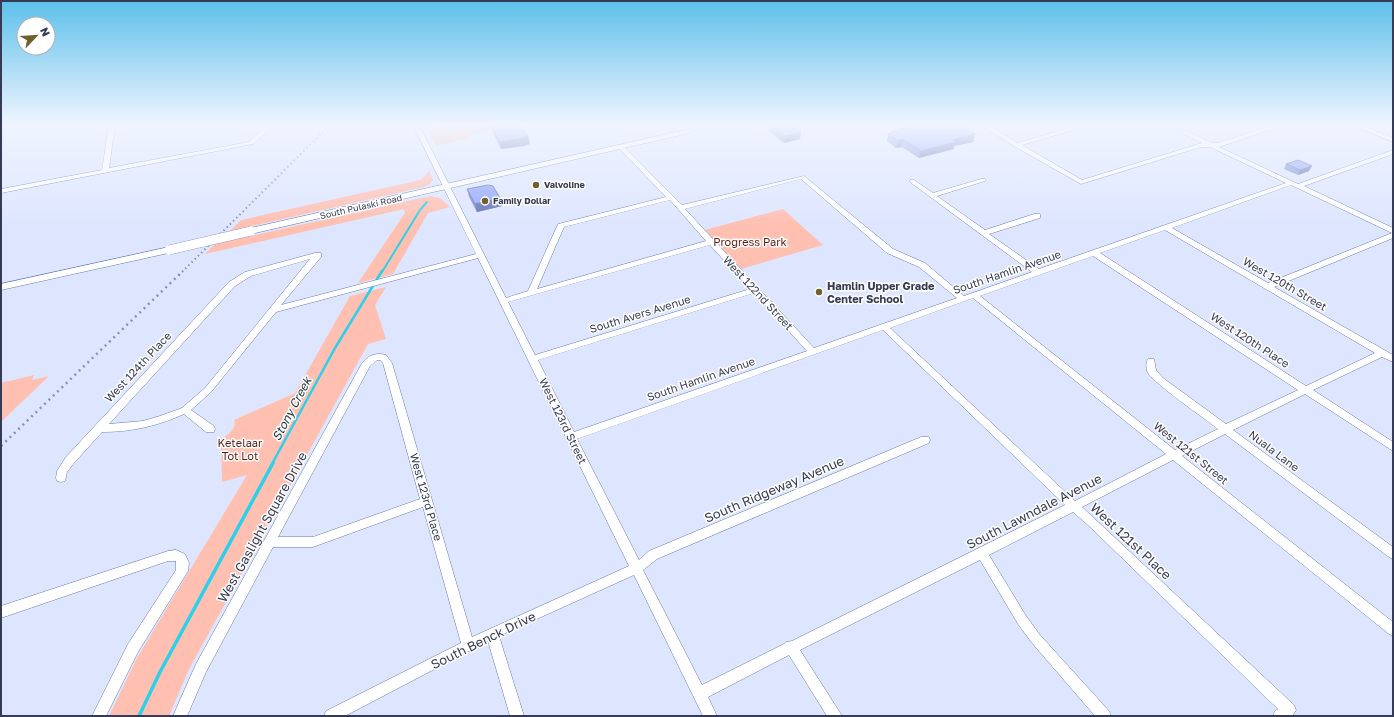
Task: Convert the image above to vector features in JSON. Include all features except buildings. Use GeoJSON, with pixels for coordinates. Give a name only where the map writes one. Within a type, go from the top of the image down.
{"type":"FeatureCollection","features":[{"type":"Feature","properties":{"kind":"main road","name":"South Pulaski Road"},"geometry":{"type":"LineString","coordinates":[[1,287],[575,158]]}},
{"type":"Feature","properties":{"kind":"street"},"geometry":{"type":"LineString","coordinates":[[105,171],[107,158]]}},
{"type":"Feature","properties":{"kind":"street"},"geometry":{"type":"LineString","coordinates":[[1,191],[170,158]]}},
{"type":"Feature","properties":{"kind":"street","name":"West 123rd Street"},"geometry":{"type":"LineString","coordinates":[[432,158],[710,716]]}},
{"type":"Feature","properties":{"kind":"street","name":"West 122nd Street"},"geometry":{"type":"LineString","coordinates":[[632,158],[648,176],[660,186],[812,352]]}},
{"type":"Feature","properties":{"kind":"street"},"geometry":{"type":"LineString","coordinates":[[1040,158],[1081,182],[1157,158]]}},
{"type":"Feature","properties":{"kind":"street"},"geometry":{"type":"LineString","coordinates":[[1239,158],[1393,231]]}},
{"type":"Feature","properties":{"kind":"street","name":"South Hamlin Avenue"},"geometry":{"type":"LineString","coordinates":[[571,437],[1165,227],[1374,158]]}},
{"type":"Feature","properties":{"kind":"street"},"geometry":{"type":"LineString","coordinates":[[680,208],[802,177],[890,251],[922,265],[963,299]]}},
{"type":"Feature","properties":{"kind":"street"},"geometry":{"type":"LineString","coordinates":[[932,195],[983,180]]}},
{"type":"Feature","properties":{"kind":"street"},"geometry":{"type":"LineString","coordinates":[[912,181],[1038,272]]}},
{"type":"Feature","properties":{"kind":"street"},"geometry":{"type":"LineString","coordinates":[[531,293],[561,226],[671,198]]}},
{"type":"Feature","properties":{"kind":"street"},"geometry":{"type":"LineString","coordinates":[[984,233],[1037,216]]}},
{"type":"Feature","properties":{"kind":"street","name":"West 120th Street"},"geometry":{"type":"LineString","coordinates":[[1165,227],[1393,359]]}},
{"type":"Feature","properties":{"kind":"street"},"geometry":{"type":"LineString","coordinates":[[1268,286],[1393,235]]}},
{"type":"Feature","properties":{"kind":"street"},"geometry":{"type":"LineString","coordinates":[[503,301],[711,242]]}},
{"type":"Feature","properties":{"kind":"street","name":"West 120th Place"},"geometry":{"type":"LineString","coordinates":[[1094,253],[1393,447]]}},
{"type":"Feature","properties":{"kind":"street","name":"West 124th Place"},"geometry":{"type":"LineString","coordinates":[[61,478],[62,471],[66,465],[226,290],[240,278],[258,270],[318,255],[274,310]]}},
{"type":"Feature","properties":{"kind":"street"},"geometry":{"type":"LineString","coordinates":[[99,428],[141,426],[166,419],[185,410],[208,390],[274,310],[480,256]]}},
{"type":"Feature","properties":{"kind":"street","name":"South Avers Avenue"},"geometry":{"type":"LineString","coordinates":[[532,360],[755,290]]}},
{"type":"Feature","properties":{"kind":"street","name":"West 121st Street"},"geometry":{"type":"LineString","coordinates":[[974,295],[1393,630]]}},
{"type":"Feature","properties":{"kind":"street","name":"West 121st Place"},"geometry":{"type":"LineString","coordinates":[[884,327],[1092,522],[1285,713]]}},
{"type":"Feature","properties":{"kind":"street","name":"South Lawndale Avenue"},"geometry":{"type":"LineString","coordinates":[[699,694],[790,646],[982,553],[1305,390],[1382,353]]}},
{"type":"Feature","properties":{"kind":"street","name":"West 123rd Place"},"geometry":{"type":"LineString","coordinates":[[376,356],[383,356],[387,363],[468,646]]}},
{"type":"Feature","properties":{"kind":"street","name":"West Gaslight Square Drive"},"geometry":{"type":"LineString","coordinates":[[180,716],[201,668],[269,542],[366,365],[371,358],[376,356]]}},
{"type":"Feature","properties":{"kind":"street","name":"Nuala Lane"},"geometry":{"type":"LineString","coordinates":[[1151,361],[1152,370],[1160,380],[1393,554]]}},
{"type":"Feature","properties":{"kind":"street"},"geometry":{"type":"LineString","coordinates":[[185,410],[210,430]]}},
{"type":"Feature","properties":{"kind":"street","name":"South Ridgeway Avenue"},"geometry":{"type":"LineString","coordinates":[[636,569],[653,555],[925,440]]}},
{"type":"Feature","properties":{"kind":"street"},"geometry":{"type":"LineString","coordinates":[[269,542],[313,542],[427,501]]}},
{"type":"Feature","properties":{"kind":"street"},"geometry":{"type":"LineString","coordinates":[[982,553],[1022,620],[1036,639],[1104,716]]}},
{"type":"Feature","properties":{"kind":"street"},"geometry":{"type":"LineString","coordinates":[[1,612],[168,556],[176,555],[181,558],[183,563],[182,571],[133,648],[99,716]]}},
{"type":"Feature","properties":{"kind":"street","name":"South Benck Drive"},"geometry":{"type":"LineString","coordinates":[[331,716],[492,633],[636,569]]}},
{"type":"Feature","properties":{"kind":"street"},"geometry":{"type":"LineString","coordinates":[[492,633],[517,716]]}},
{"type":"Feature","properties":{"kind":"street"},"geometry":{"type":"LineString","coordinates":[[790,646],[835,716]]}},
{"type":"Feature","properties":{"kind":"green space"},"geometry":{"type":"Polygon","coordinates":[[[429,171],[433,180],[430,184],[424,187],[230,231],[241,220],[416,181],[422,179],[429,171]]]}},
{"type":"Feature","properties":{"kind":"green space"},"geometry":{"type":"Polygon","coordinates":[[[430,196],[440,198],[450,207],[428,213],[393,274],[358,283],[405,213],[404,209],[205,254],[215,244],[430,196]]]}},
{"type":"Feature","properties":{"kind":"green space","name":"Progress Park"},"geometry":{"type":"Polygon","coordinates":[[[783,209],[823,245],[741,269],[705,230],[783,209]]]}},
{"type":"Feature","properties":{"kind":"green space","name":"Ketelaar Tot Lot"},"geometry":{"type":"Polygon","coordinates":[[[386,287],[375,305],[386,339],[368,344],[188,671],[169,716],[109,716],[137,658],[247,475],[222,482],[221,439],[229,434],[233,429],[235,423],[234,420],[295,393],[350,296],[386,287]]]}},
{"type":"Feature","properties":{"kind":"green space"},"geometry":{"type":"Polygon","coordinates":[[[34,375],[32,380],[49,376],[1,422],[1,383],[34,375]]]}},
{"type":"Feature","properties":{"kind":"waterway","name":"Stony Creek"},"geometry":{"type":"LineString","coordinates":[[382,272],[420,210],[427,202]]}},
{"type":"Feature","properties":{"kind":"waterway","name":"Stony Creek"},"geometry":{"type":"LineString","coordinates":[[272,464],[335,348],[382,271]]}},
{"type":"Feature","properties":{"kind":"waterway","name":"Stony Creek"},"geometry":{"type":"LineString","coordinates":[[139,716],[160,672],[273,463]]}},
{"type":"Feature","properties":{"kind":"railway"},"geometry":{"type":"LineString","coordinates":[[182,272],[296,158]]}},
{"type":"Feature","properties":{"kind":"railway"},"geometry":{"type":"LineString","coordinates":[[1,446],[183,271]]}},
{"type":"Feature","properties":{"kind":"place","name":"Valvoline"},"geometry":{"type":"Point","coordinates":[536,185]}},
{"type":"Feature","properties":{"kind":"place","name":"Family Dollar"},"geometry":{"type":"Point","coordinates":[485,201]}},
{"type":"Feature","properties":{"kind":"place","name":"Hamlin Upper Grade Center School"},"geometry":{"type":"Point","coordinates":[819,292]}}]}
